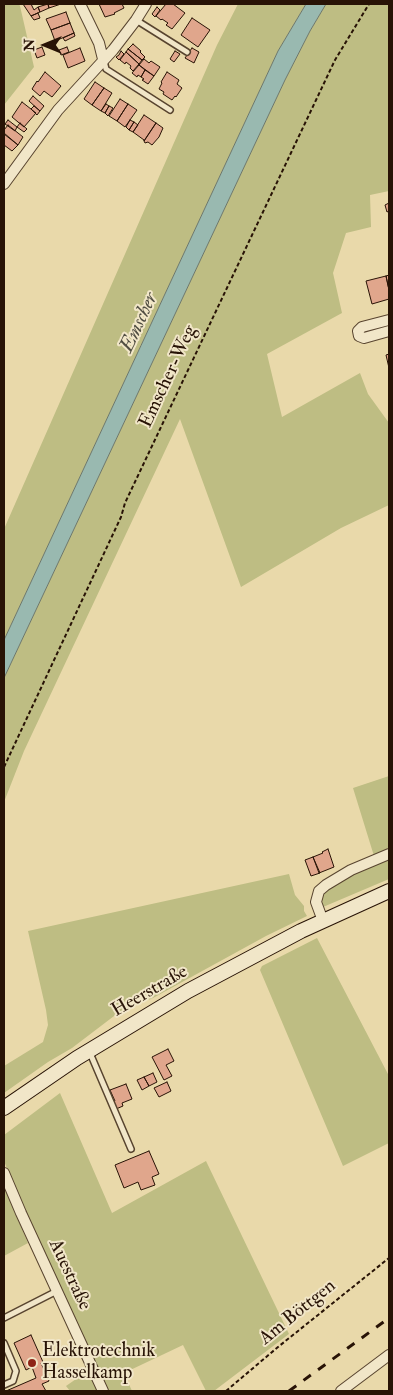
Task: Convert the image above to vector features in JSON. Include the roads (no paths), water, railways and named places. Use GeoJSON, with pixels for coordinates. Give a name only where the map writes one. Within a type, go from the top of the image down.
{"type":"FeatureCollection","features":[{"type":"Feature","properties":{"kind":"main road","name":"Heerstraße"},"geometry":{"type":"LineString","coordinates":[[4,1108],[89,1051],[188,991],[302,931],[389,891]]}},
{"type":"Feature","properties":{"kind":"street"},"geometry":{"type":"LineString","coordinates":[[80,4],[99,44],[103,59]]}},
{"type":"Feature","properties":{"kind":"street"},"geometry":{"type":"LineString","coordinates":[[4,184],[58,110],[113,50],[146,4]]}},
{"type":"Feature","properties":{"kind":"street"},"geometry":{"type":"LineString","coordinates":[[389,320],[362,327],[358,331],[359,336],[364,338],[389,331]]}},
{"type":"Feature","properties":{"kind":"street"},"geometry":{"type":"LineString","coordinates":[[323,922],[316,902],[319,891],[351,870],[389,854]]}},
{"type":"Feature","properties":{"kind":"street","name":"Auestraße"},"geometry":{"type":"LineString","coordinates":[[4,1173],[103,1391]]}},
{"type":"Feature","properties":{"kind":"street"},"geometry":{"type":"LineString","coordinates":[[341,1391],[389,1355]]}},
{"type":"Feature","properties":{"kind":"lane"},"geometry":{"type":"LineString","coordinates":[[136,20],[187,52]]}},
{"type":"Feature","properties":{"kind":"lane"},"geometry":{"type":"LineString","coordinates":[[103,59],[106,69],[170,110]]}},
{"type":"Feature","properties":{"kind":"lane"},"geometry":{"type":"LineString","coordinates":[[89,1051],[130,1149]]}},
{"type":"Feature","properties":{"kind":"lane"},"geometry":{"type":"LineString","coordinates":[[4,1318],[57,1291]]}},
{"type":"Feature","properties":{"kind":"lane"},"geometry":{"type":"LineString","coordinates":[[4,1343],[16,1371],[13,1381],[4,1385]]}},
{"type":"Feature","properties":{"kind":"water"},"geometry":{"type":"Polygon","coordinates":[[[306,4],[326,4],[285,80],[4,678],[4,640],[278,51],[306,4]]]}},
{"type":"Feature","properties":{"kind":"railway"},"geometry":{"type":"LineString","coordinates":[[289,1391],[389,1318]]}},
{"type":"Feature","properties":{"kind":"place","name":"Elektrotechnik Hasselkamp"},"geometry":{"type":"Point","coordinates":[32,1363]}},
{"type":"Feature","properties":{"kind":"water label","name":"Emscher"},"geometry":{"type":"Point","coordinates":[140,323]}}]}
